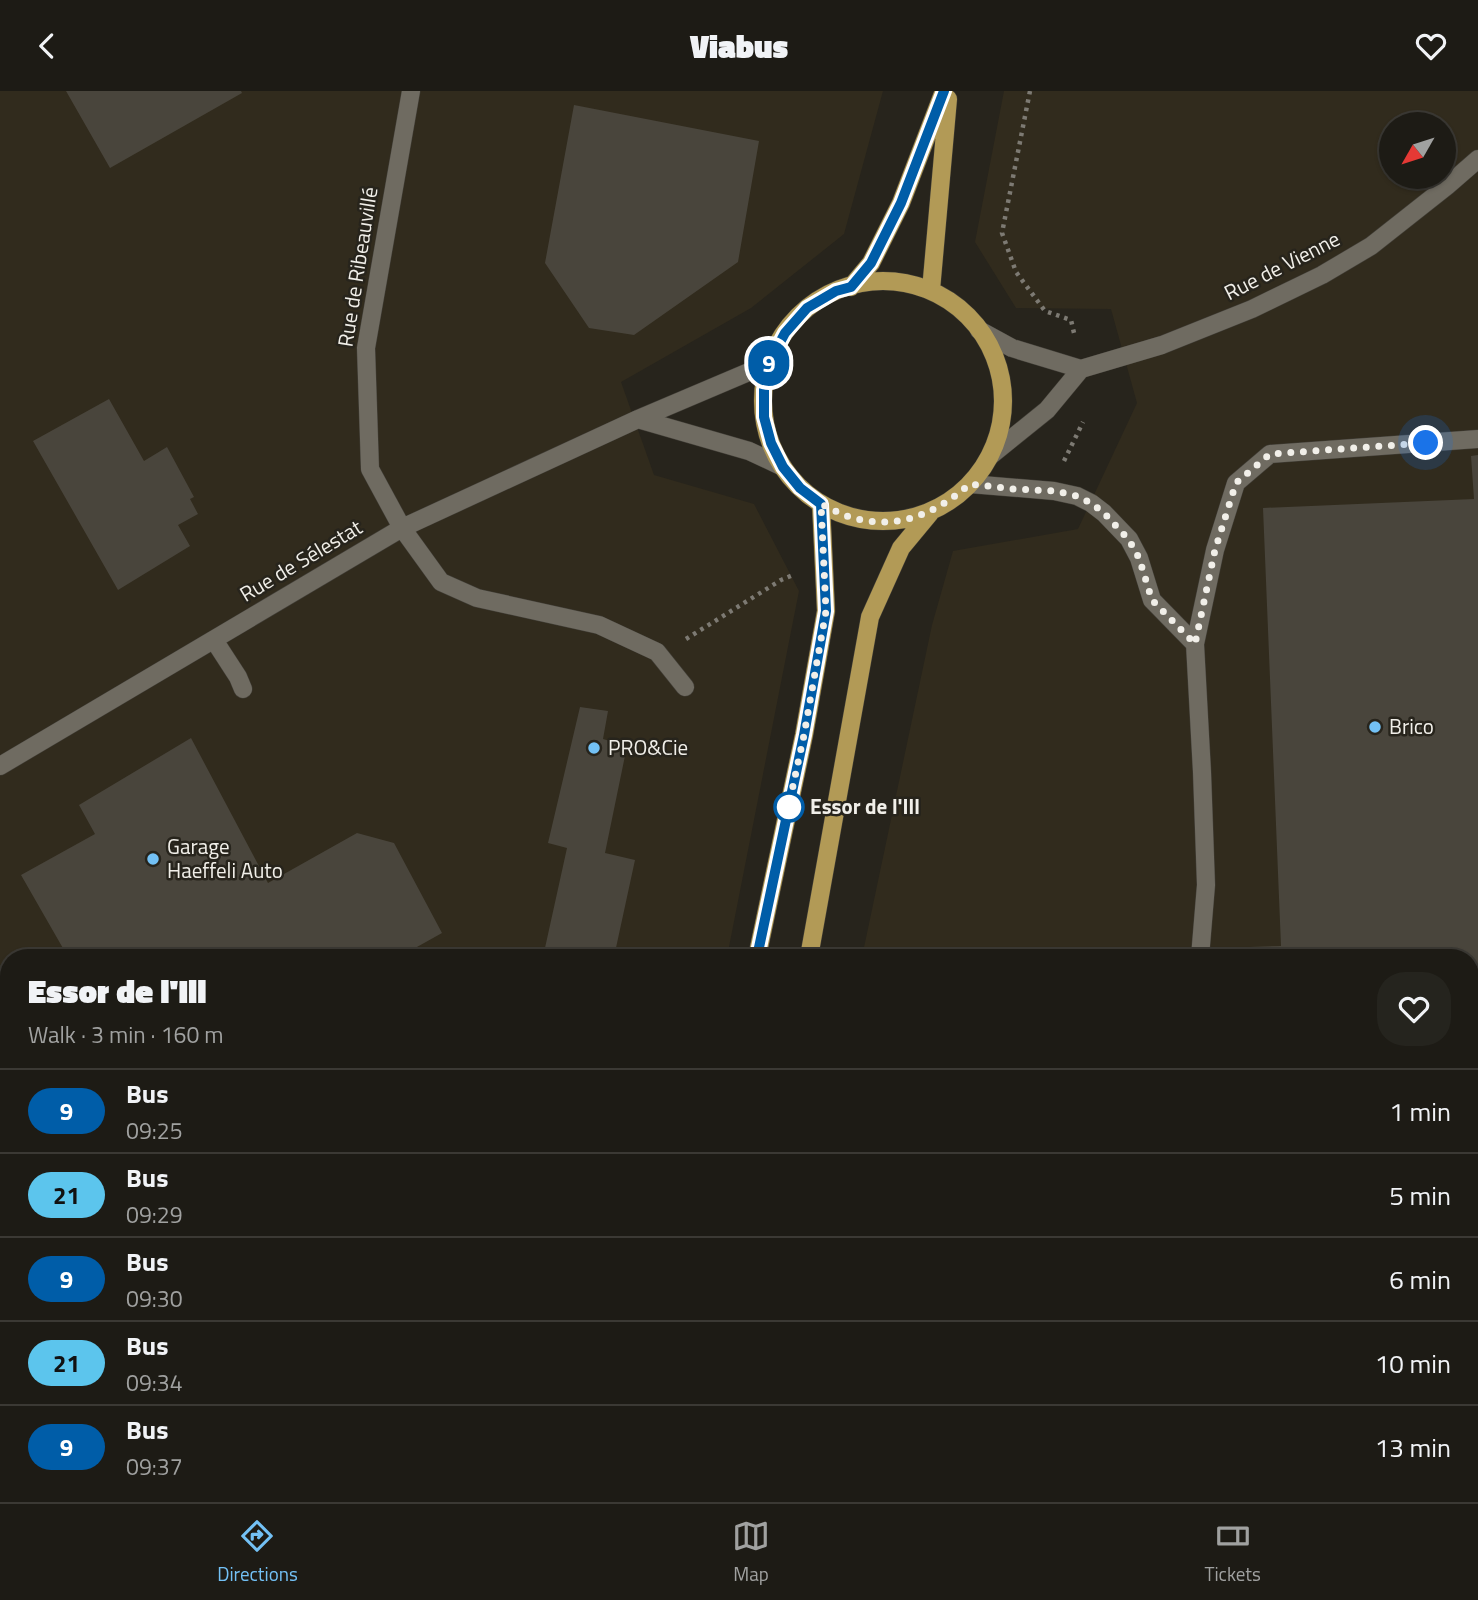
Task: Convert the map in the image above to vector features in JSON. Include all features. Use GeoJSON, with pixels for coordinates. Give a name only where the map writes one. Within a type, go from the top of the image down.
{"type":"FeatureCollection","features":[{"type":"Feature","properties":{"kind":"main road"},"geometry":{"type":"LineString","coordinates":[[851,287],[871,263],[901,203],[946,91]]}},
{"type":"Feature","properties":{"kind":"main road"},"geometry":{"type":"LineString","coordinates":[[931,291],[946,91]]}},
{"type":"Feature","properties":{"kind":"main road"},"geometry":{"type":"LineString","coordinates":[[873,282],[900,282],[931,291],[958,307],[979,330],[995,357],[1002,388],[1002,423],[990,456],[970,484],[929,513],[900,521],[877,521],[848,516],[821,504],[800,488],[783,467],[771,443],[764,417],[764,390],[769,363],[785,333],[807,308],[836,291],[873,282]]}},
{"type":"Feature","properties":{"kind":"main road"},"geometry":{"type":"LineString","coordinates":[[759,949],[804,735],[826,611],[821,504]]}},
{"type":"Feature","properties":{"kind":"main road"},"geometry":{"type":"LineString","coordinates":[[810,949],[870,617],[901,548],[929,513]]}},
{"type":"Feature","properties":{"kind":"street","name":"Rue de Ribeauvillé"},"geometry":{"type":"LineString","coordinates":[[411,91],[366,348],[370,470],[402,528],[441,582],[477,598],[598,625],[657,652],[660,656]]}},
{"type":"Feature","properties":{"kind":"street","name":"Rue de Vienne"},"geometry":{"type":"LineString","coordinates":[[1081,369],[1175,340],[1252,309],[1322,275],[1371,246],[1478,159]]}},
{"type":"Feature","properties":{"kind":"street"},"geometry":{"type":"LineString","coordinates":[[979,330],[1012,348],[1081,369],[1047,409],[990,456]]}},
{"type":"Feature","properties":{"kind":"street","name":"Rue de Sélestat"},"geometry":{"type":"LineString","coordinates":[[0,766],[402,528],[638,418],[769,363]]}},
{"type":"Feature","properties":{"kind":"street"},"geometry":{"type":"LineString","coordinates":[[638,418],[748,451],[783,467]]}},
{"type":"Feature","properties":{"kind":"street"},"geometry":{"type":"LineString","coordinates":[[1201,949],[1206,885],[1195,644],[1215,550],[1236,483],[1270,454],[1478,439]]}},
{"type":"Feature","properties":{"kind":"street"},"geometry":{"type":"LineString","coordinates":[[970,484],[1055,491],[1077,496],[1091,503],[1129,540],[1139,558],[1152,600],[1195,644]]}},
{"type":"Feature","properties":{"kind":"street"},"geometry":{"type":"LineString","coordinates":[[214,640],[243,689]]}},
{"type":"Feature","properties":{"kind":"street"},"geometry":{"type":"LineString","coordinates":[[660,656],[685,687]]}},
{"type":"Feature","properties":{"kind":"path"},"geometry":{"type":"LineString","coordinates":[[1030,91],[1002,233],[1016,272],[1045,311],[1071,320],[1081,369],[1084,419],[1066,457],[1055,491]]}},
{"type":"Feature","properties":{"kind":"path"},"geometry":{"type":"LineString","coordinates":[[660,656],[781,580],[802,572],[825,573]]}},
{"type":"Feature","properties":{"kind":"shaded area"},"geometry":{"type":"Polygon","coordinates":[[[0,91],[883,91],[844,234],[751,308],[621,382],[654,475],[754,504],[799,591],[729,949],[0,949],[0,91]]]}},
{"type":"Feature","properties":{"kind":"shaded area"},"geometry":{"type":"Polygon","coordinates":[[[1004,91],[1478,91],[1478,949],[864,949],[932,625],[953,551],[1078,529],[1137,403],[1111,309],[1016,308],[975,242],[1004,91]]]}},
{"type":"Feature","properties":{"kind":"building"},"geometry":{"type":"Polygon","coordinates":[[[66,91],[241,91],[242,93],[110,168],[66,91]]]}},
{"type":"Feature","properties":{"kind":"building"},"geometry":{"type":"Polygon","coordinates":[[[574,105],[759,141],[738,262],[634,335],[589,328],[545,263],[574,105]]]}},
{"type":"Feature","properties":{"kind":"building"},"geometry":{"type":"Polygon","coordinates":[[[109,399],[144,461],[167,447],[194,497],[190,499],[198,514],[178,525],[190,546],[118,590],[33,441],[109,399]]]}},
{"type":"Feature","properties":{"kind":"building","name":"Brico"},"geometry":{"type":"Polygon","coordinates":[[[1478,455],[1478,949],[1249,949],[1281,946],[1263,508],[1474,499],[1471,456],[1478,455]]]}},
{"type":"Feature","properties":{"kind":"building"},"geometry":{"type":"Polygon","coordinates":[[[580,707],[608,711],[603,739],[627,746],[605,853],[635,860],[616,949],[545,949],[567,848],[548,843],[580,707]]]}},
{"type":"Feature","properties":{"kind":"building","name":"Garage Haeffeli Auto"},"geometry":{"type":"Polygon","coordinates":[[[191,738],[268,883],[357,833],[394,843],[442,933],[413,949],[63,949],[21,875],[95,834],[79,805],[191,738]]]}},
{"type":"Feature","properties":{"kind":"bus line","name":"9"},"geometry":{"type":"LineString","coordinates":[[759,949],[804,735],[826,611],[821,504],[800,488],[783,467],[771,443],[764,417],[764,390],[769,363],[785,333],[807,308],[836,291],[851,287],[871,263],[901,203],[944,91]]}},
{"type":"Feature","properties":{"kind":"place","name":"Brico"},"geometry":{"type":"Point","coordinates":[1375,727]}},
{"type":"Feature","properties":{"kind":"place","name":"PRO&Cie"},"geometry":{"type":"Point","coordinates":[594,748]}},
{"type":"Feature","properties":{"kind":"place","name":"Essor de l'Ill"},"geometry":{"type":"Point","coordinates":[789,807]}},
{"type":"Feature","properties":{"kind":"place","name":"Garage Haeffeli Auto"},"geometry":{"type":"Point","coordinates":[153,859]}},
{"type":"Feature","properties":{"kind":"route"},"geometry":{"type":"LineString","coordinates":[[789,807],[788,809],[826,611],[821,504],[848,516],[877,521],[900,521],[929,513],[970,484],[1055,491],[1077,496],[1104,513],[1129,540],[1139,558],[1152,600],[1195,644],[1215,550],[1236,483],[1270,454],[1426,443]]}}]}
